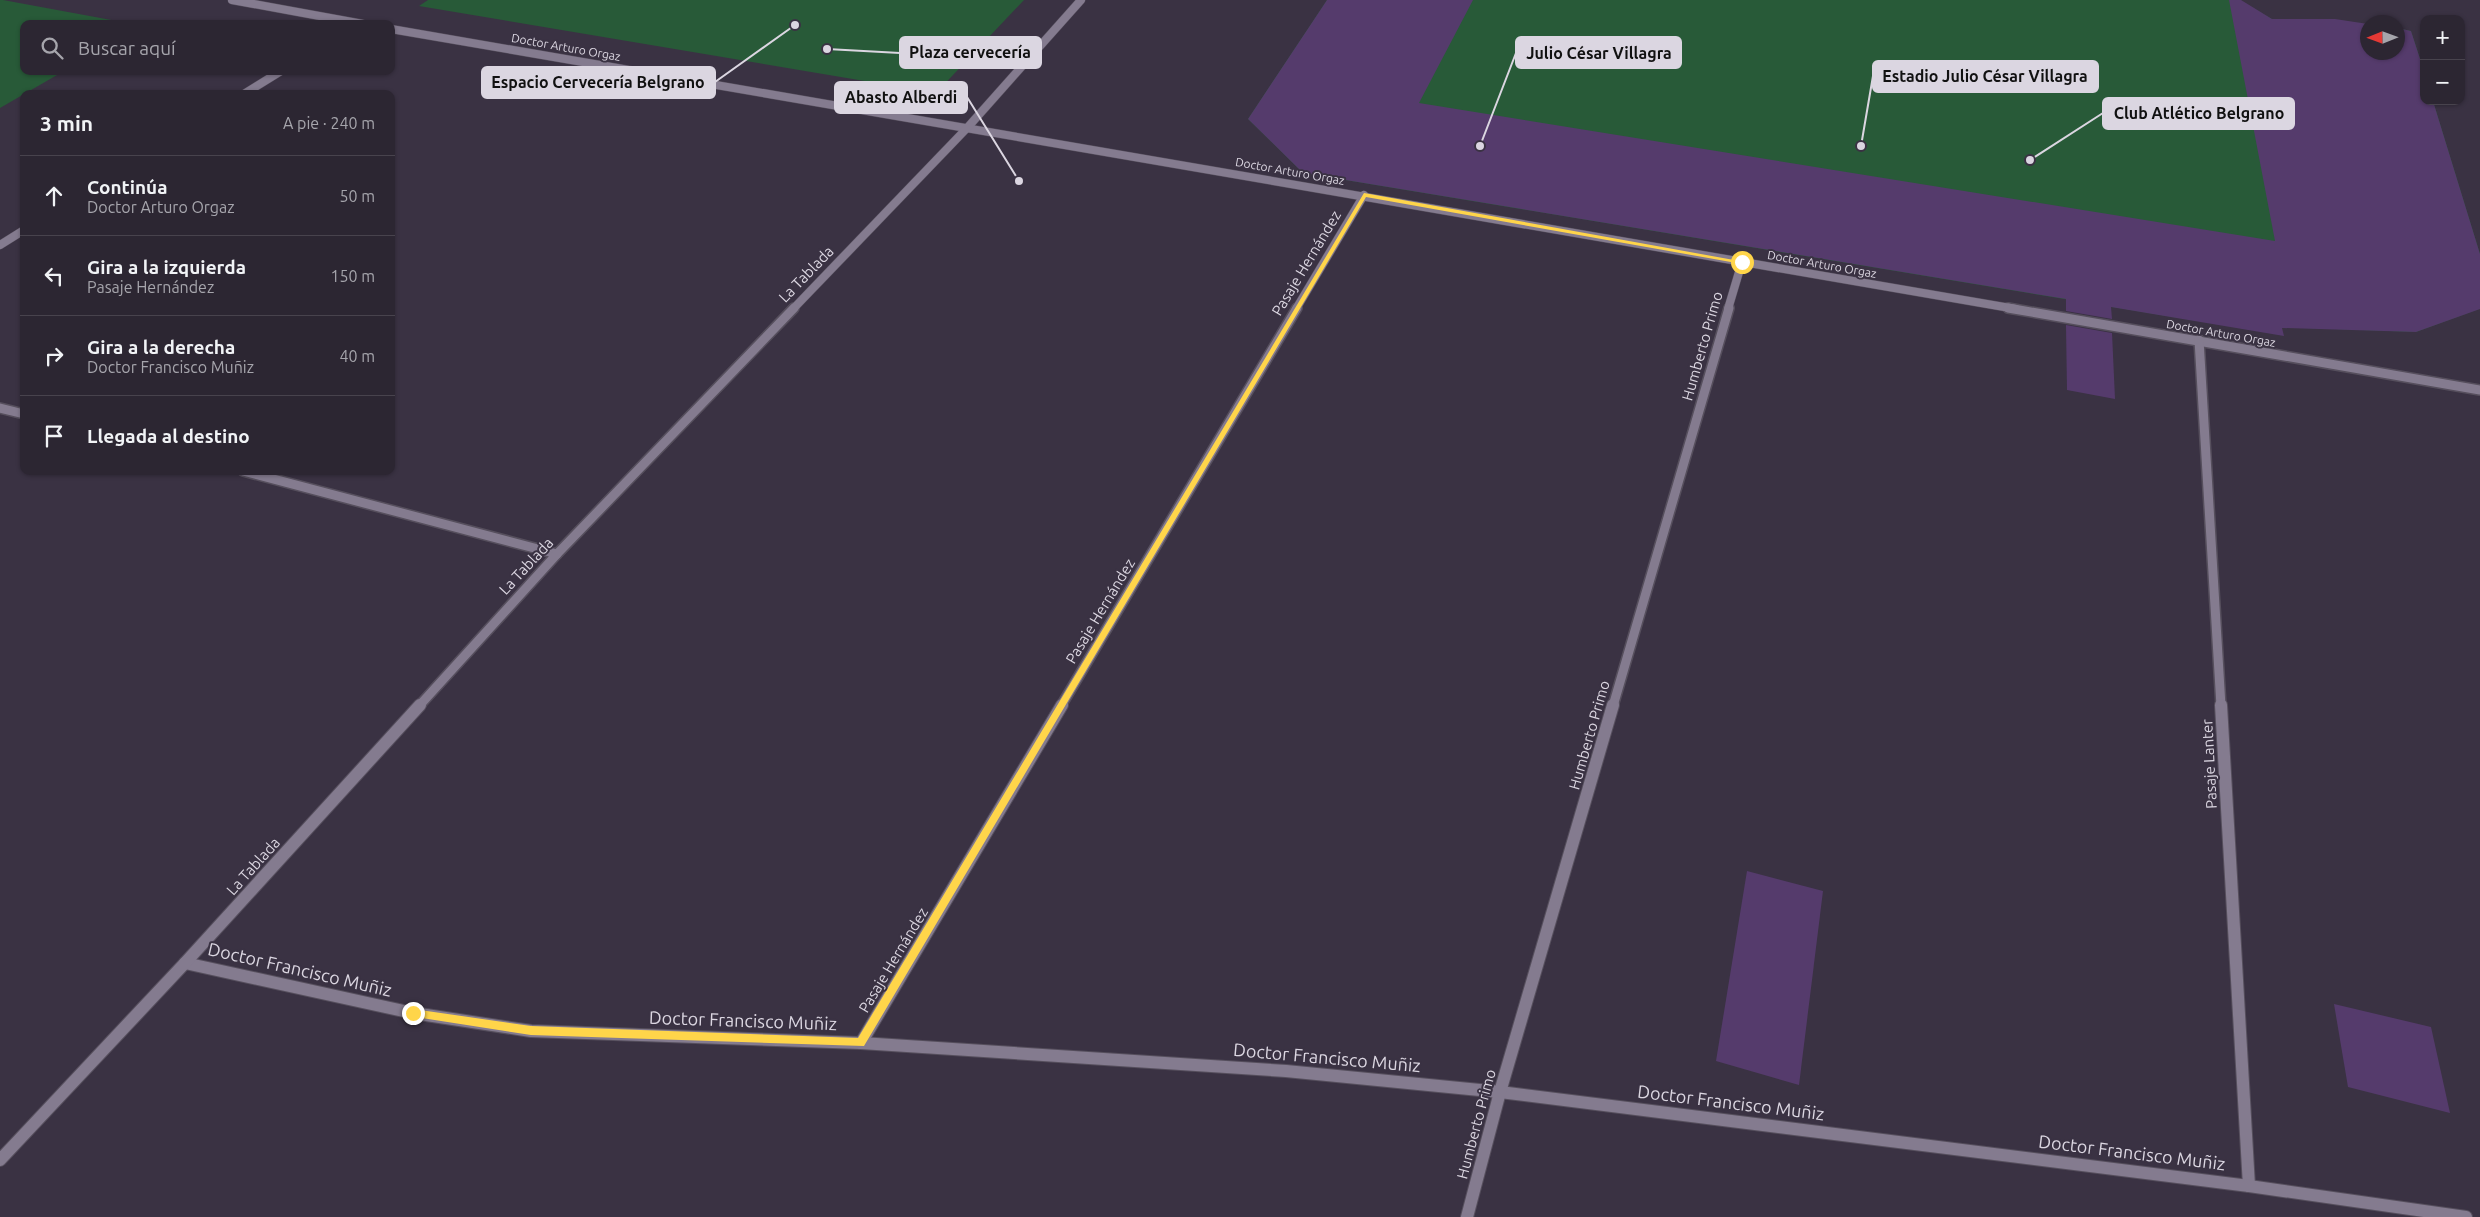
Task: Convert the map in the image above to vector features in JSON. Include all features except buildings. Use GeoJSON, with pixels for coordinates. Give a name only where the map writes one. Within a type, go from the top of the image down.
{"type":"FeatureCollection","features":[{"type":"Feature","properties":{"kind":"street"},"geometry":{"type":"LineString","coordinates":[[232,0],[339,20]]}},
{"type":"Feature","properties":{"kind":"street","name":"La Tablada"},"geometry":{"type":"LineString","coordinates":[[0,1160],[185,963],[557,554],[968,127],[1081,0]]}},
{"type":"Feature","properties":{"kind":"street","name":"Doctor Arturo Orgaz"},"geometry":{"type":"LineString","coordinates":[[395,29],[1364,195],[2480,390]]}},
{"type":"Feature","properties":{"kind":"street"},"geometry":{"type":"LineString","coordinates":[[250,90],[275,75]]}},
{"type":"Feature","properties":{"kind":"street","name":"Pasaje Hernández"},"geometry":{"type":"LineString","coordinates":[[861,1043],[1364,195]]}},
{"type":"Feature","properties":{"kind":"street"},"geometry":{"type":"LineString","coordinates":[[0,245],[20,232]]}},
{"type":"Feature","properties":{"kind":"street","name":"Humberto Primo"},"geometry":{"type":"LineString","coordinates":[[1467,1217],[1500,1092],[1742,262]]}},
{"type":"Feature","properties":{"kind":"street","name":"Pasaje Lanter"},"geometry":{"type":"LineString","coordinates":[[2199,340],[2249,1186]]}},
{"type":"Feature","properties":{"kind":"street"},"geometry":{"type":"LineString","coordinates":[[0,408],[20,413]]}},
{"type":"Feature","properties":{"kind":"street"},"geometry":{"type":"LineString","coordinates":[[258,475],[557,554]]}},
{"type":"Feature","properties":{"kind":"street","name":"Doctor Francisco Muñiz"},"geometry":{"type":"LineString","coordinates":[[185,963],[413,1013],[531,1030],[861,1043],[1286,1071],[1500,1092],[2249,1186],[2466,1217]]}},
{"type":"Feature","properties":{"kind":"green space"},"geometry":{"type":"Polygon","coordinates":[[[0,0],[111,20],[20,20],[20,75],[57,75],[31,90],[20,90],[20,96],[0,108],[0,0]]]}},
{"type":"Feature","properties":{"kind":"green space"},"geometry":{"type":"Polygon","coordinates":[[[428,0],[1024,0],[936,93],[419,6],[428,0]]]}},
{"type":"Feature","properties":{"kind":"green space"},"geometry":{"type":"Polygon","coordinates":[[[1327,0],[2239,0],[2272,19],[2335,19],[2360,44],[2360,60],[2405,60],[2405,30],[2411,31],[2420,59],[2420,105],[2434,105],[2480,254],[2479,309],[2416,332],[2306,328],[2191,320],[1303,173],[1248,119],[1327,0]]]}},
{"type":"Feature","properties":{"kind":"place","name":"Espacio Cervecería Belgrano"},"geometry":{"type":"Point","coordinates":[795,25]}},
{"type":"Feature","properties":{"kind":"place","name":"Plaza cervecería"},"geometry":{"type":"Point","coordinates":[827,49]}},
{"type":"Feature","properties":{"kind":"place","name":"Julio César Villagra"},"geometry":{"type":"Point","coordinates":[1480,146]}},
{"type":"Feature","properties":{"kind":"place","name":"Estadio Julio César Villagra"},"geometry":{"type":"Point","coordinates":[1861,146]}},
{"type":"Feature","properties":{"kind":"place","name":"Club Atlético Belgrano"},"geometry":{"type":"Point","coordinates":[2030,160]}},
{"type":"Feature","properties":{"kind":"place","name":"Abasto Alberdi"},"geometry":{"type":"Point","coordinates":[1019,181]}},
{"type":"Feature","properties":{"kind":"route"},"geometry":{"type":"LineString","coordinates":[[413,1013],[531,1030],[861,1043],[1364,195],[1742,262]]}}]}
